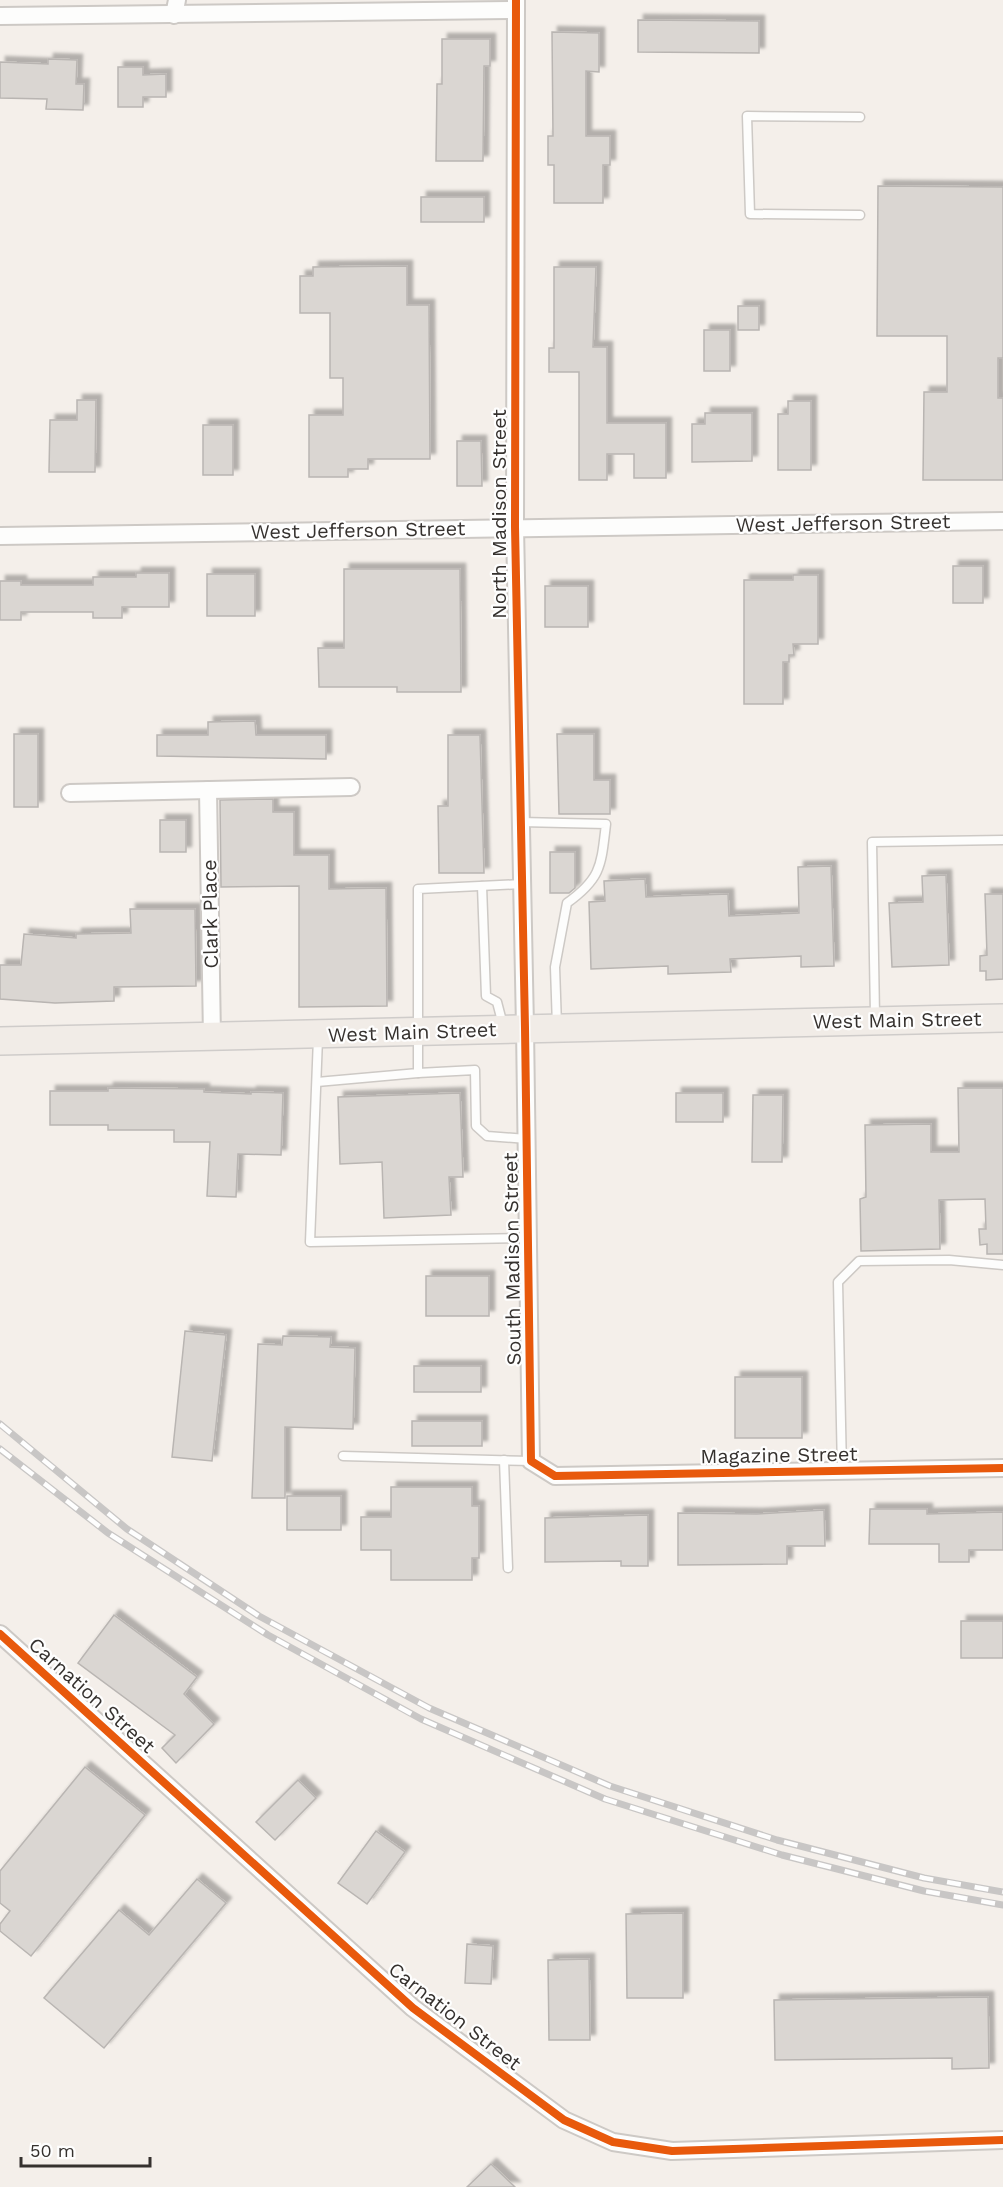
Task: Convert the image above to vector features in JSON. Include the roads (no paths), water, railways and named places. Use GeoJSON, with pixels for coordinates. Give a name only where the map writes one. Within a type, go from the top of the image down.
{"type":"FeatureCollection","features":[{"type":"Feature","properties":{"kind":"main road","name":"West Main Street"},"geometry":{"type":"LineString","coordinates":[[0,1041],[212,1038],[515,1028],[1003,1018]]}},
{"type":"Feature","properties":{"kind":"street"},"geometry":{"type":"LineString","coordinates":[[0,16],[175,7],[516,5]]}},
{"type":"Feature","properties":{"kind":"street","name":"North Madison Street"},"geometry":{"type":"LineString","coordinates":[[515,1028],[522,884],[514,527],[516,5]]}},
{"type":"Feature","properties":{"kind":"street","name":"West Jefferson Street"},"geometry":{"type":"LineString","coordinates":[[0,536],[1003,521]]}},
{"type":"Feature","properties":{"kind":"street"},"geometry":{"type":"LineString","coordinates":[[70,793],[351,786]]}},
{"type":"Feature","properties":{"kind":"street","name":"Clark Place"},"geometry":{"type":"LineString","coordinates":[[208,790],[212,1038]]}},
{"type":"Feature","properties":{"kind":"street","name":"South Madison Street"},"geometry":{"type":"LineString","coordinates":[[515,1028],[527,1139],[531,1461]]}},
{"type":"Feature","properties":{"kind":"street","name":"Magazine Street"},"geometry":{"type":"LineString","coordinates":[[531,1461],[555,1476],[1003,1468]]}},
{"type":"Feature","properties":{"kind":"street","name":"Carnation Street"},"geometry":{"type":"LineString","coordinates":[[0,1634],[413,2008],[564,2120],[614,2142],[672,2151],[1003,2140]]}},
{"type":"Feature","properties":{"kind":"lane"},"geometry":{"type":"LineString","coordinates":[[860,117],[747,116],[750,214],[860,215]]}},
{"type":"Feature","properties":{"kind":"lane"},"geometry":{"type":"LineString","coordinates":[[521,822],[606,824],[601,865],[588,889],[567,903],[555,967],[557,1027]]}},
{"type":"Feature","properties":{"kind":"lane"},"geometry":{"type":"LineString","coordinates":[[875,1020],[872,842],[1003,840]]}},
{"type":"Feature","properties":{"kind":"lane"},"geometry":{"type":"LineString","coordinates":[[418,1073],[418,889],[522,884]]}},
{"type":"Feature","properties":{"kind":"lane"},"geometry":{"type":"LineString","coordinates":[[482,886],[486,996],[497,1002],[515,1028]]}},
{"type":"Feature","properties":{"kind":"lane"},"geometry":{"type":"LineString","coordinates":[[319,1034],[310,1242],[528,1238]]}},
{"type":"Feature","properties":{"kind":"lane"},"geometry":{"type":"LineString","coordinates":[[317,1082],[475,1070],[476,1126],[487,1136],[527,1139]]}},
{"type":"Feature","properties":{"kind":"lane"},"geometry":{"type":"LineString","coordinates":[[842,1471],[838,1282],[859,1261],[949,1260],[1003,1265]]}},
{"type":"Feature","properties":{"kind":"lane"},"geometry":{"type":"LineString","coordinates":[[343,1456],[531,1461]]}},
{"type":"Feature","properties":{"kind":"lane"},"geometry":{"type":"LineString","coordinates":[[504,1460],[508,1568]]}},
{"type":"Feature","properties":{"kind":"railway"},"geometry":{"type":"LineString","coordinates":[[0,1424],[127,1529],[259,1616],[429,1708],[610,1786],[777,1840],[924,1878],[1003,1892]]}},
{"type":"Feature","properties":{"kind":"railway"},"geometry":{"type":"LineString","coordinates":[[0,1449],[108,1533],[268,1635],[421,1719],[605,1799],[782,1855],[924,1891],[1003,1905]]}}]}
